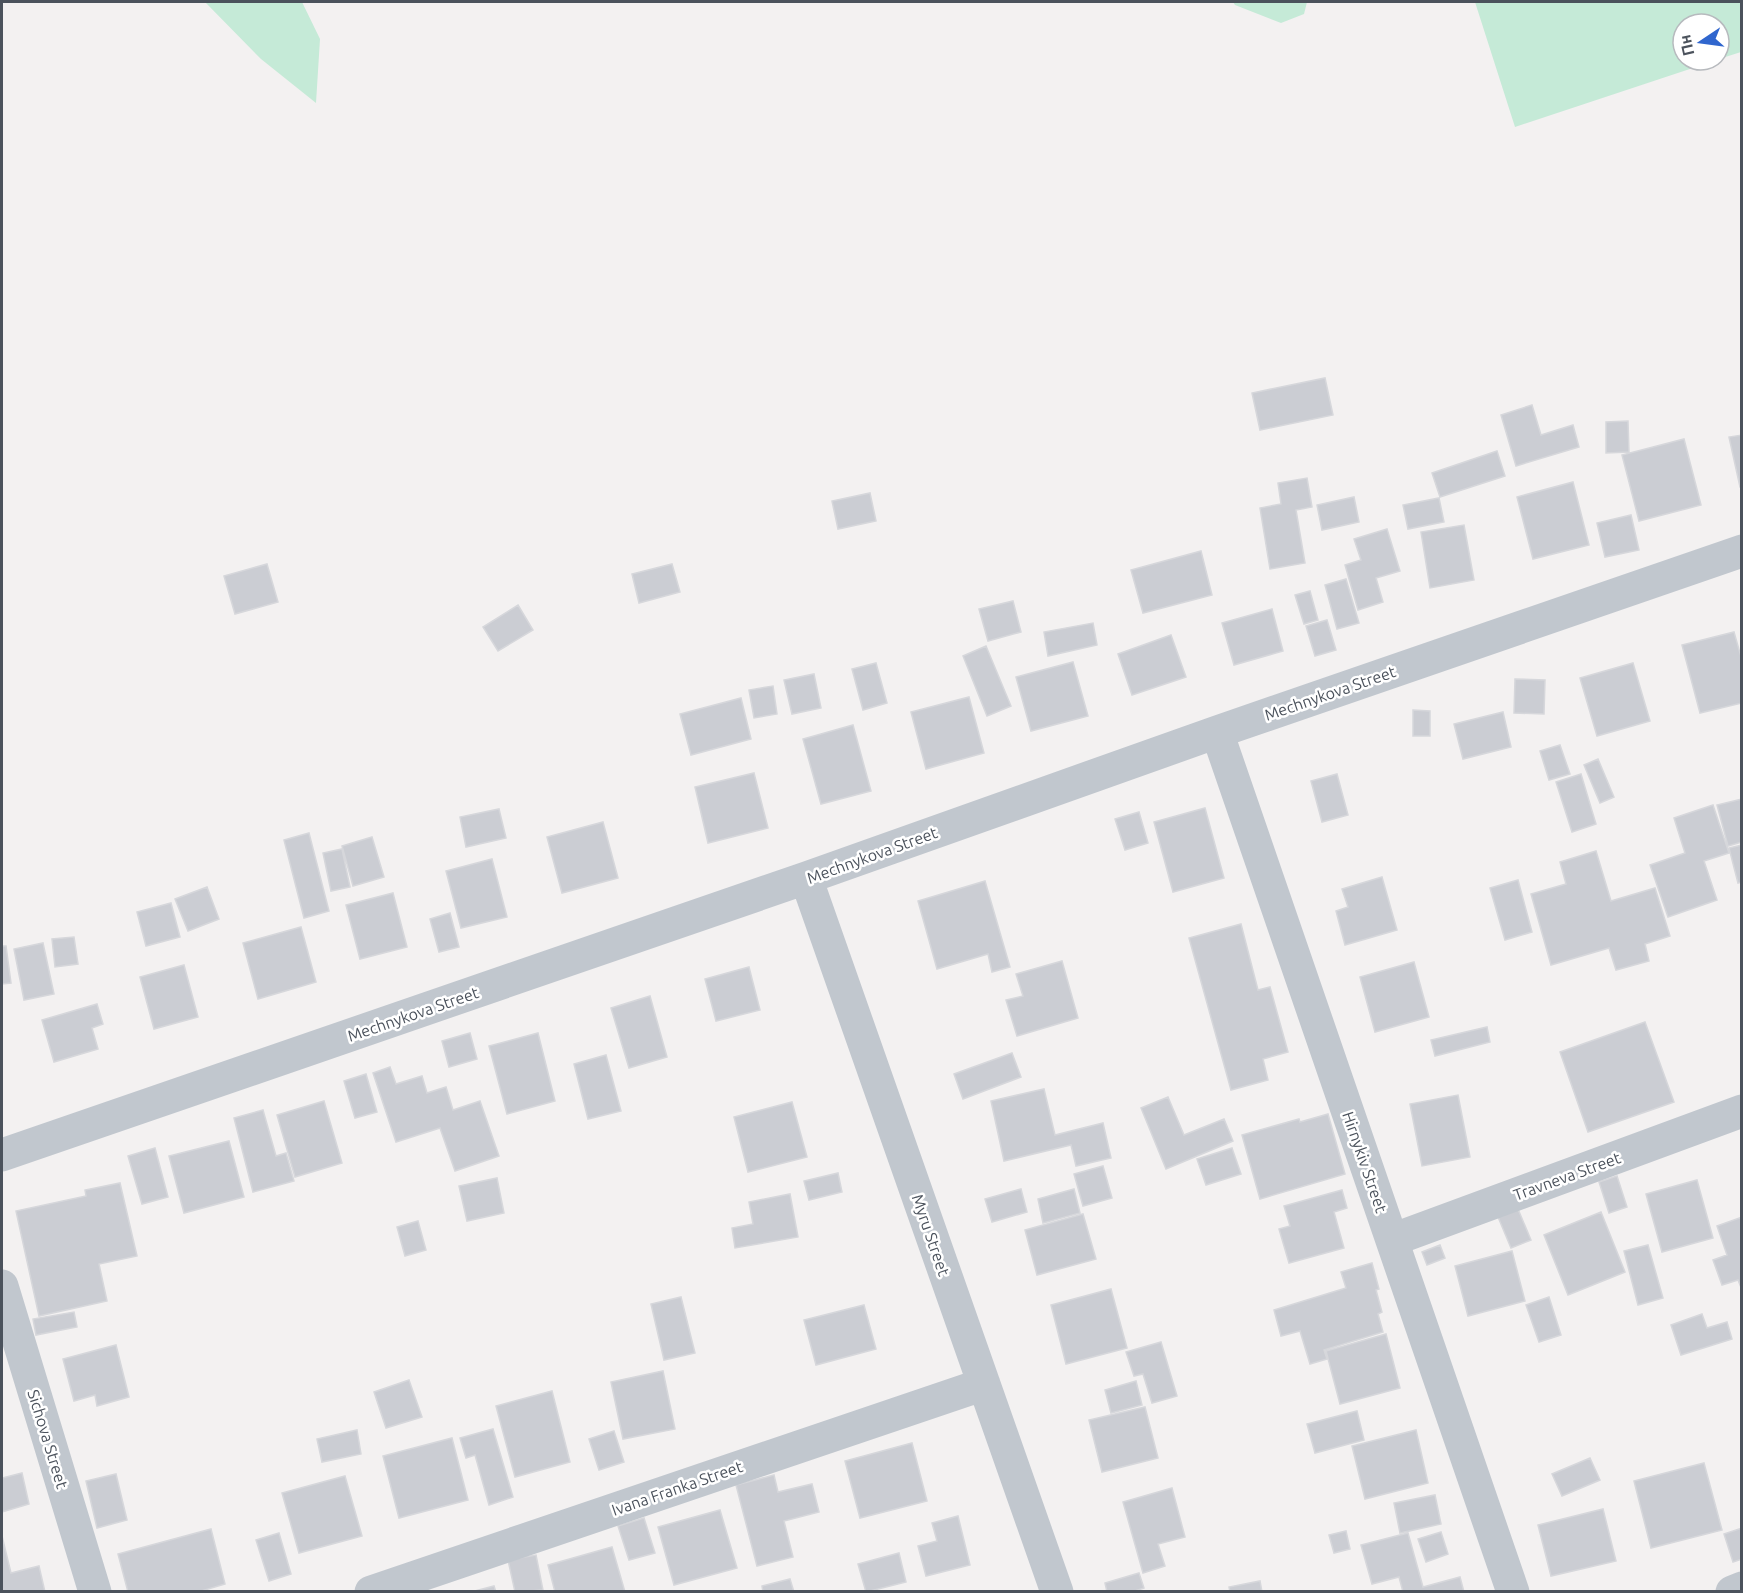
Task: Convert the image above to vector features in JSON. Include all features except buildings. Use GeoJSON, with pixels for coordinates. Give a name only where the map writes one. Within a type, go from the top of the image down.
{"type":"FeatureCollection","features":[{"type":"Feature","properties":{"kind":"street","name":"Mechnykova Street"},"geometry":{"type":"LineString","coordinates":[[2,1155],[806,878],[1217,732],[1742,551]]}},
{"type":"Feature","properties":{"kind":"street","name":"Hirnykiv Street"},"geometry":{"type":"LineString","coordinates":[[1217,732],[1513,1592]]}},
{"type":"Feature","properties":{"kind":"street","name":"Myru Street"},"geometry":{"type":"LineString","coordinates":[[806,878],[1057,1592]]}},
{"type":"Feature","properties":{"kind":"street","name":"Travneva Street"},"geometry":{"type":"LineString","coordinates":[[1392,1240],[1742,1111]]}},
{"type":"Feature","properties":{"kind":"street","name":"Sichova Street"},"geometry":{"type":"LineString","coordinates":[[2,1286],[95,1592]]}},
{"type":"Feature","properties":{"kind":"street","name":"Ivana Franka Street"},"geometry":{"type":"LineString","coordinates":[[370,1592],[984,1384]]}},
{"type":"Feature","properties":{"kind":"street"},"geometry":{"type":"LineString","coordinates":[[1732,1592],[1742,1588]]}},
{"type":"Feature","properties":{"kind":"green space"},"geometry":{"type":"Polygon","coordinates":[[[205,2],[302,2],[320,39],[316,103],[261,59],[205,2]]]}},
{"type":"Feature","properties":{"kind":"green space"},"geometry":{"type":"Polygon","coordinates":[[[1233,2],[1307,2],[1304,14],[1281,23],[1235,5],[1233,2]]]}},
{"type":"Feature","properties":{"kind":"green space"},"geometry":{"type":"Polygon","coordinates":[[[1475,2],[1741,2],[1741,52],[1731,55],[1731,12],[1671,12],[1671,72],[1681,72],[1515,127],[1475,2]]]}}]}
